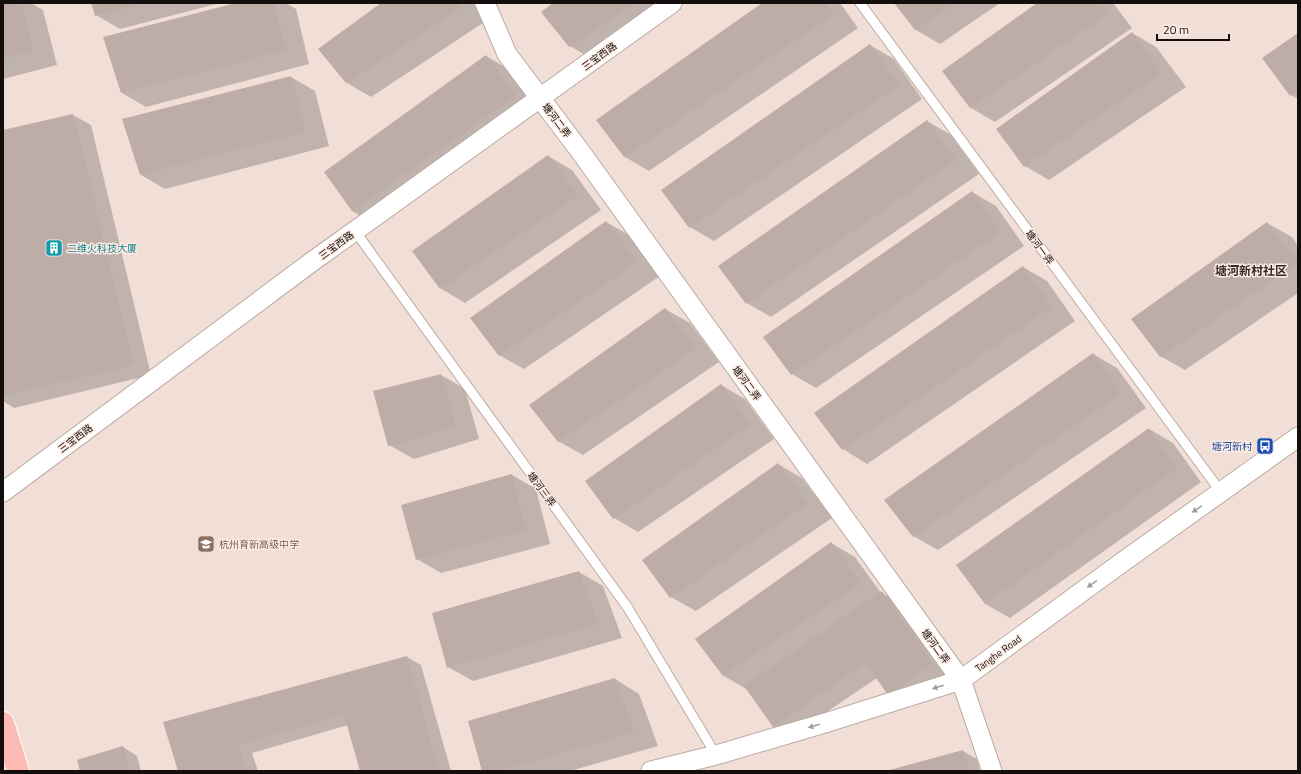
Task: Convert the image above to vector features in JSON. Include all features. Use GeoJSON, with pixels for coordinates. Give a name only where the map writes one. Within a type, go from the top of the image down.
{"type":"FeatureCollection","features":[{"type":"Feature","properties":{"kind":"main road"},"geometry":{"type":"LineString","coordinates":[[3,723],[18,771]]}},
{"type":"Feature","properties":{"kind":"street","name":"塘河二弄"},"geometry":{"type":"LineString","coordinates":[[484,3],[507,54],[580,151],[961,680],[992,771]]}},
{"type":"Feature","properties":{"kind":"street","name":"三宝西路"},"geometry":{"type":"LineString","coordinates":[[3,492],[355,231],[672,3]]}},
{"type":"Feature","properties":{"kind":"street","name":"Tanghe Road"},"geometry":{"type":"LineString","coordinates":[[651,771],[716,755],[825,723],[961,680],[1124,561],[1298,438]]}},
{"type":"Feature","properties":{"kind":"lane","name":"塘河一弄"},"geometry":{"type":"LineString","coordinates":[[860,3],[1221,492]]}},
{"type":"Feature","properties":{"kind":"lane","name":"塘河三弄"},"geometry":{"type":"LineString","coordinates":[[355,231],[628,608],[716,755]]}},
{"type":"Feature","properties":{"kind":"building"},"geometry":{"type":"Polygon","coordinates":[[[3,3],[21,3],[33,51],[3,59],[3,3]]]}},
{"type":"Feature","properties":{"kind":"building"},"geometry":{"type":"Polygon","coordinates":[[[91,3],[142,3],[142,4],[95,16],[91,3]]]}},
{"type":"Feature","properties":{"kind":"building"},"geometry":{"type":"Polygon","coordinates":[[[236,3],[274,3],[286,50],[121,93],[103,37],[236,3]]]}},
{"type":"Feature","properties":{"kind":"building"},"geometry":{"type":"Polygon","coordinates":[[[381,3],[459,3],[462,7],[346,83],[318,49],[381,3]]]}},
{"type":"Feature","properties":{"kind":"building"},"geometry":{"type":"Polygon","coordinates":[[[553,3],[636,3],[569,47],[541,12],[553,3]]]}},
{"type":"Feature","properties":{"kind":"building"},"geometry":{"type":"Polygon","coordinates":[[[762,3],[826,3],[834,14],[624,157],[596,120],[762,3]]]}},
{"type":"Feature","properties":{"kind":"building"},"geometry":{"type":"Polygon","coordinates":[[[894,3],[955,3],[915,30],[894,3]]]}},
{"type":"Feature","properties":{"kind":"building"},"geometry":{"type":"Polygon","coordinates":[[[1037,3],[1100,3],[1108,14],[970,108],[942,71],[1037,3]]]}},
{"type":"Feature","properties":{"kind":"building"},"geometry":{"type":"Polygon","coordinates":[[[1132,32],[1162,73],[1024,167],[996,129],[1132,32]]]}},
{"type":"Feature","properties":{"kind":"building"},"geometry":{"type":"Polygon","coordinates":[[[1298,33],[1298,91],[1290,96],[1262,58],[1298,33]]]}},
{"type":"Feature","properties":{"kind":"building"},"geometry":{"type":"Polygon","coordinates":[[[870,44],[899,85],[689,228],[661,190],[870,44]]]}},
{"type":"Feature","properties":{"kind":"building"},"geometry":{"type":"Polygon","coordinates":[[[486,55],[516,96],[352,211],[324,172],[486,55]]]}},
{"type":"Feature","properties":{"kind":"building"},"geometry":{"type":"Polygon","coordinates":[[[291,76],[305,132],[140,175],[122,119],[291,76]]]}},
{"type":"Feature","properties":{"kind":"building","name":"二维火科技大厦"},"geometry":{"type":"Polygon","coordinates":[[[73,114],[134,365],[3,396],[3,130],[73,114]]]}},
{"type":"Feature","properties":{"kind":"building"},"geometry":{"type":"Polygon","coordinates":[[[927,120],[956,160],[746,304],[718,266],[927,120]]]}},
{"type":"Feature","properties":{"kind":"building"},"geometry":{"type":"Polygon","coordinates":[[[548,155],[578,195],[440,289],[412,251],[548,155]]]}},
{"type":"Feature","properties":{"kind":"building"},"geometry":{"type":"Polygon","coordinates":[[[972,191],[1001,232],[791,375],[763,337],[972,191]]]}},
{"type":"Feature","properties":{"kind":"building"},"geometry":{"type":"Polygon","coordinates":[[[606,221],[637,262],[499,356],[470,318],[606,221]]]}},
{"type":"Feature","properties":{"kind":"building"},"geometry":{"type":"Polygon","coordinates":[[[1267,222],[1298,263],[1160,357],[1131,319],[1267,222]]]}},
{"type":"Feature","properties":{"kind":"building"},"geometry":{"type":"Polygon","coordinates":[[[1023,266],[1052,307],[842,450],[814,413],[1023,266]]]}},
{"type":"Feature","properties":{"kind":"building"},"geometry":{"type":"Polygon","coordinates":[[[665,308],[696,348],[558,442],[529,405],[665,308]]]}},
{"type":"Feature","properties":{"kind":"building"},"geometry":{"type":"Polygon","coordinates":[[[1093,353],[1122,393],[913,537],[884,500],[1093,353]]]}},
{"type":"Feature","properties":{"kind":"building"},"geometry":{"type":"Polygon","coordinates":[[[441,374],[455,426],[388,446],[373,391],[441,374]]]}},
{"type":"Feature","properties":{"kind":"building"},"geometry":{"type":"Polygon","coordinates":[[[721,384],[751,425],[613,519],[585,481],[721,384]]]}},
{"type":"Feature","properties":{"kind":"building"},"geometry":{"type":"Polygon","coordinates":[[[1149,428],[1177,468],[985,604],[956,565],[1149,428]]]}},
{"type":"Feature","properties":{"kind":"building"},"geometry":{"type":"Polygon","coordinates":[[[778,463],[808,503],[670,598],[642,560],[778,463]]]}},
{"type":"Feature","properties":{"kind":"building"},"geometry":{"type":"Polygon","coordinates":[[[512,474],[526,530],[416,560],[401,505],[512,474]]]}},
{"type":"Feature","properties":{"kind":"building"},"geometry":{"type":"Polygon","coordinates":[[[831,542],[861,583],[723,676],[695,639],[831,542]]]}},
{"type":"Feature","properties":{"kind":"building"},"geometry":{"type":"Polygon","coordinates":[[[579,571],[598,624],[447,668],[432,613],[579,571]]]}},
{"type":"Feature","properties":{"kind":"building"},"geometry":{"type":"Polygon","coordinates":[[[882,591],[933,664],[888,695],[866,663],[773,727],[744,686],[882,591]]]}},
{"type":"Feature","properties":{"kind":"building"},"geometry":{"type":"Polygon","coordinates":[[[407,656],[439,771],[360,771],[344,715],[239,745],[246,771],[178,771],[163,722],[407,656]]]}},
{"type":"Feature","properties":{"kind":"building"},"geometry":{"type":"Polygon","coordinates":[[[615,678],[634,732],[498,771],[482,771],[468,721],[615,678]]]}},
{"type":"Feature","properties":{"kind":"building"},"geometry":{"type":"Polygon","coordinates":[[[123,746],[130,771],[80,771],[77,760],[123,746]]]}},
{"type":"Feature","properties":{"kind":"building"},"geometry":{"type":"Polygon","coordinates":[[[963,750],[969,771],[886,771],[963,750]]]}},
{"type":"Feature","properties":{"kind":"place","name":"二维火科技大厦"},"geometry":{"type":"Point","coordinates":[54,248]}},
{"type":"Feature","properties":{"kind":"place","name":"塘河新村"},"geometry":{"type":"Point","coordinates":[1265,446]}},
{"type":"Feature","properties":{"kind":"place","name":"杭州育新高级中学"},"geometry":{"type":"Point","coordinates":[206,544]}},
{"type":"Feature","properties":{"kind":"district","name":"塘河新村社区"},"geometry":{"type":"Point","coordinates":[1251,271]}}]}
